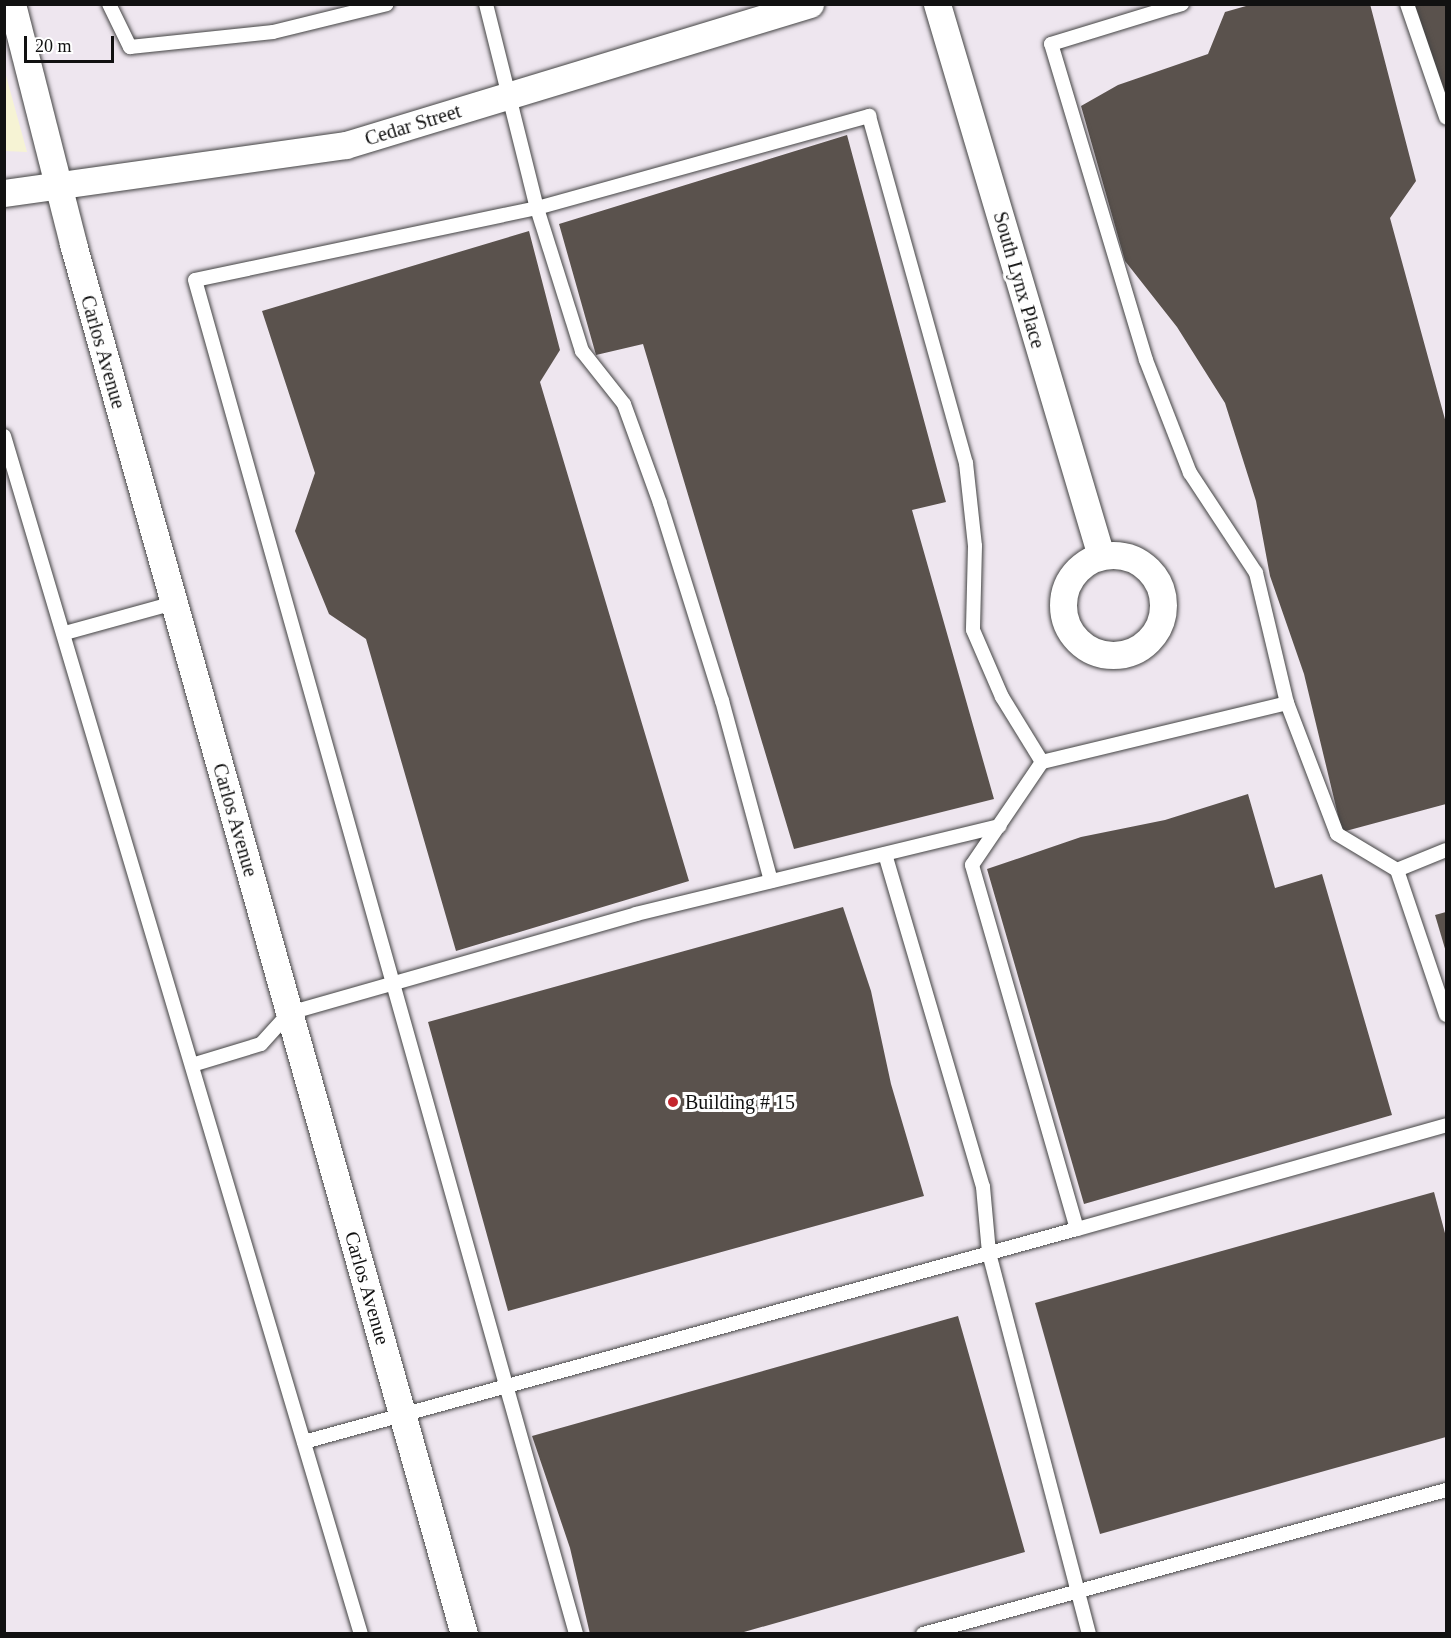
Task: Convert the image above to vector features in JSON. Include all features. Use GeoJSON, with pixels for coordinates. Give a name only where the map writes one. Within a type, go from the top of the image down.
{"type":"FeatureCollection","features":[{"type":"Feature","properties":{"kind":"street","name":"Carlos Avenue"},"geometry":{"type":"LineString","coordinates":[[12,4],[174,603],[464,1634]]}},
{"type":"Feature","properties":{"kind":"street","name":"Cedar Street"},"geometry":{"type":"LineString","coordinates":[[4,193],[60,188],[346,145],[810,4]]}},
{"type":"Feature","properties":{"kind":"street","name":"South Lynx Place"},"geometry":{"type":"LineString","coordinates":[[937,4],[1101,556]]}},
{"type":"Feature","properties":{"kind":"lane"},"geometry":{"type":"LineString","coordinates":[[110,4],[130,47],[273,32],[387,4]]}},
{"type":"Feature","properties":{"kind":"lane"},"geometry":{"type":"LineString","coordinates":[[486,4],[507,96],[537,208],[582,351],[624,404],[660,503],[722,701],[771,881]]}},
{"type":"Feature","properties":{"kind":"lane"},"geometry":{"type":"LineString","coordinates":[[1182,4],[1051,44],[1146,360],[1190,473],[1256,573],[1287,703],[1337,834],[1397,870],[1446,1015]]}},
{"type":"Feature","properties":{"kind":"lane"},"geometry":{"type":"LineString","coordinates":[[1407,4],[1446,117]]}},
{"type":"Feature","properties":{"kind":"lane"},"geometry":{"type":"LineString","coordinates":[[576,1634],[395,983],[195,280],[537,208],[869,116],[966,463],[975,546],[973,630],[1002,697],[1042,762]]}},
{"type":"Feature","properties":{"kind":"lane"},"geometry":{"type":"LineString","coordinates":[[4,436],[65,633],[361,1634]]}},
{"type":"Feature","properties":{"kind":"lane"},"geometry":{"type":"LineString","coordinates":[[65,633],[174,603]]}},
{"type":"Feature","properties":{"kind":"lane"},"geometry":{"type":"LineString","coordinates":[[1077,1229],[972,865],[1042,762],[1287,703]]}},
{"type":"Feature","properties":{"kind":"lane"},"geometry":{"type":"LineString","coordinates":[[192,1065],[261,1044],[289,1013],[636,914],[999,826]]}},
{"type":"Feature","properties":{"kind":"lane"},"geometry":{"type":"LineString","coordinates":[[1397,870],[1446,850]]}},
{"type":"Feature","properties":{"kind":"lane"},"geometry":{"type":"LineString","coordinates":[[885,854],[983,1187],[989,1253],[1089,1634]]}},
{"type":"Feature","properties":{"kind":"lane"},"geometry":{"type":"LineString","coordinates":[[304,1442],[1446,1125]]}},
{"type":"Feature","properties":{"kind":"lane"},"geometry":{"type":"LineString","coordinates":[[923,1634],[1446,1490]]}},
{"type":"Feature","properties":{"kind":"shaded area"},"geometry":{"type":"Polygon","coordinates":[[[5,5],[1446,5],[1446,1633],[5,1634],[5,5]]]}},
{"type":"Feature","properties":{"kind":"shaded area"},"geometry":{"type":"Polygon","coordinates":[[[5,72],[27,152],[5,151],[5,72]]]}},
{"type":"Feature","properties":{"kind":"building"},"geometry":{"type":"Polygon","coordinates":[[[1253,4],[1370,4],[1416,181],[1390,218],[1446,423],[1446,804],[1342,832],[1304,674],[1270,576],[1256,501],[1225,403],[1177,327],[1125,261],[1081,106],[1118,85],[1208,54],[1225,12],[1253,4]]]}},
{"type":"Feature","properties":{"kind":"building"},"geometry":{"type":"Polygon","coordinates":[[[1413,4],[1446,4],[1446,102],[1413,4]]]}},
{"type":"Feature","properties":{"kind":"building"},"geometry":{"type":"Polygon","coordinates":[[[847,135],[946,502],[912,510],[994,799],[794,849],[643,344],[596,355],[559,224],[847,135]]]}},
{"type":"Feature","properties":{"kind":"building"},"geometry":{"type":"Polygon","coordinates":[[[529,231],[560,350],[540,382],[689,881],[456,951],[366,639],[329,614],[295,531],[315,473],[262,311],[529,231]]]}},
{"type":"Feature","properties":{"kind":"building"},"geometry":{"type":"Polygon","coordinates":[[[1248,794],[1275,888],[1322,874],[1392,1115],[1084,1204],[987,869],[1081,837],[1165,820],[1248,794]]]}},
{"type":"Feature","properties":{"kind":"building","name":"Building # 15"},"geometry":{"type":"Polygon","coordinates":[[[843,907],[871,991],[891,1084],[924,1196],[508,1311],[428,1022],[843,907]]]}},
{"type":"Feature","properties":{"kind":"building"},"geometry":{"type":"Polygon","coordinates":[[[1446,912],[1446,952],[1435,915],[1446,912]]]}},
{"type":"Feature","properties":{"kind":"building"},"geometry":{"type":"Polygon","coordinates":[[[1434,1192],[1446,1237],[1446,1437],[1100,1534],[1035,1303],[1434,1192]]]}},
{"type":"Feature","properties":{"kind":"building"},"geometry":{"type":"Polygon","coordinates":[[[958,1316],[1025,1552],[737,1634],[590,1634],[570,1548],[532,1436],[958,1316]]]}},
{"type":"Feature","properties":{"kind":"place","name":"Building # 15"},"geometry":{"type":"Point","coordinates":[673,1102]}}]}
